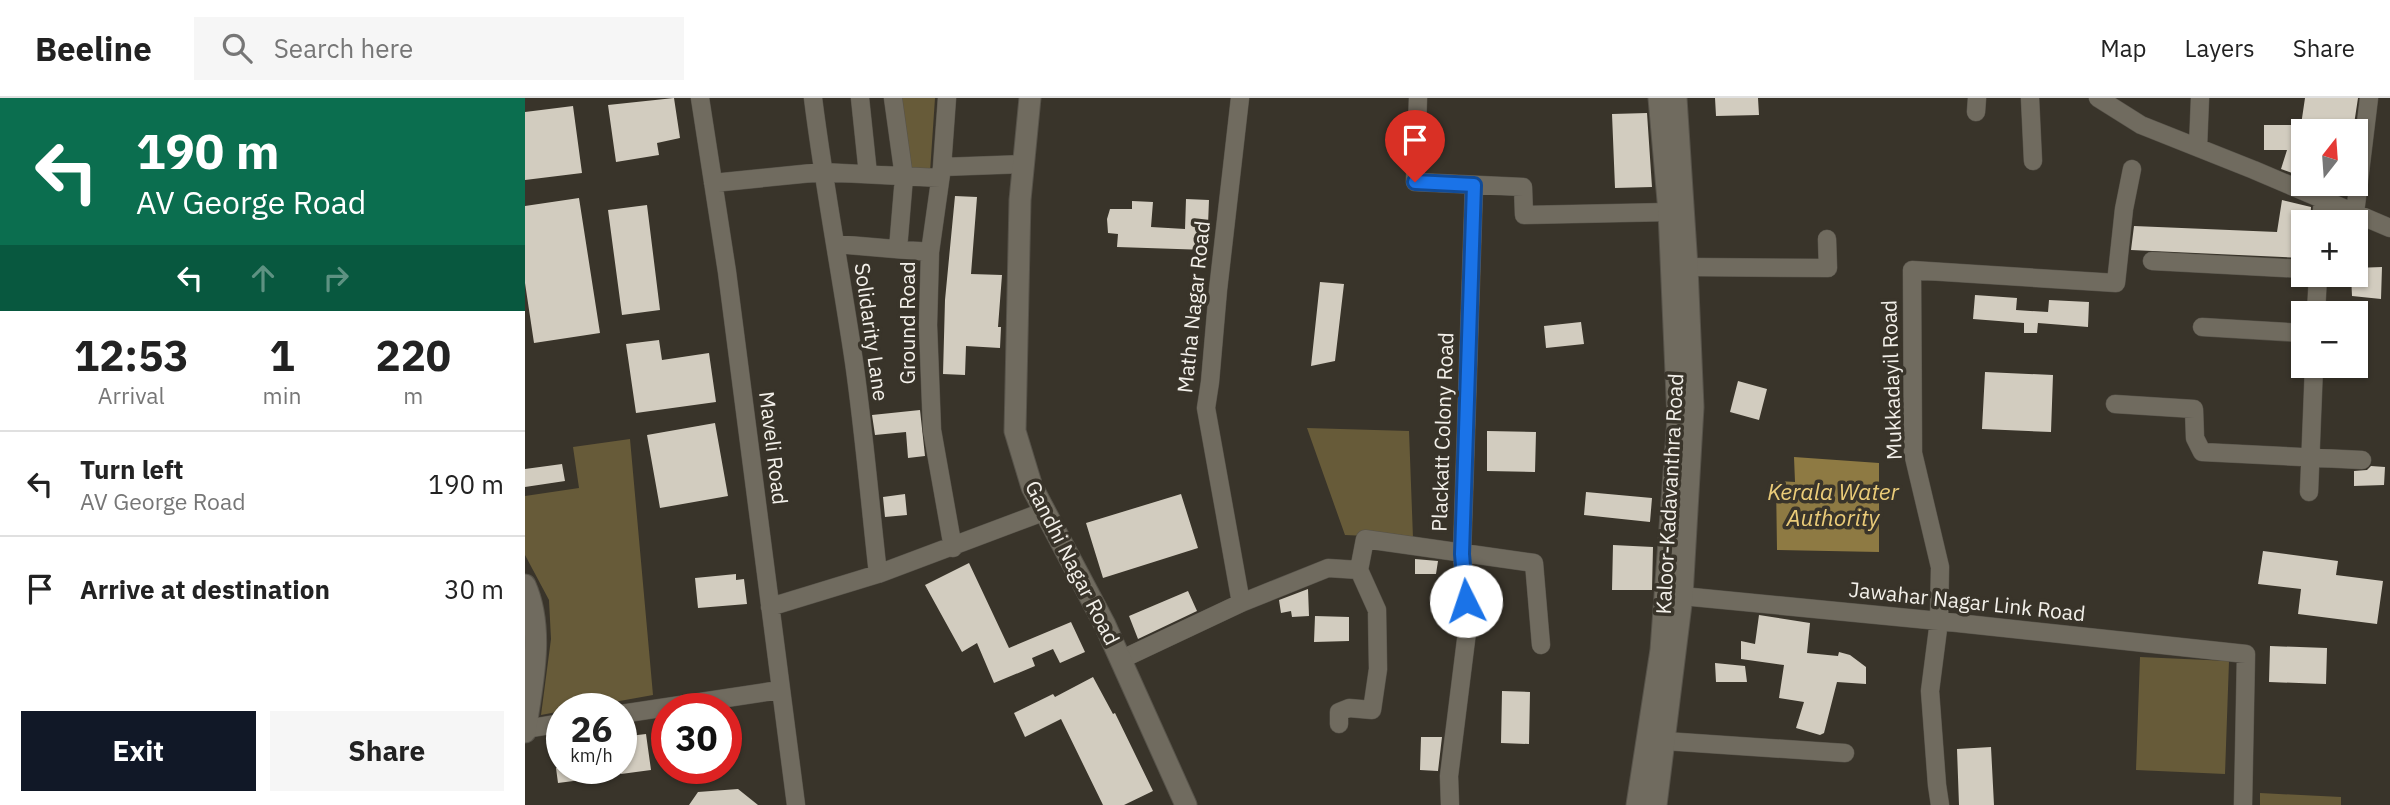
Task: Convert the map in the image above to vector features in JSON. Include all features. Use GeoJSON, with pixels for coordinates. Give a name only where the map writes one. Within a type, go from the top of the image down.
{"type":"FeatureCollection","features":[{"type":"Feature","properties":{"kind":"main road","name":"Gandhi Nagar Road"},"geometry":{"type":"LineString","coordinates":[[1030,98],[1020,200],[1015,431],[1031,487],[1105,625],[1186,805]]}},
{"type":"Feature","properties":{"kind":"main road","name":"Kaloor-Kadavanthra Road"},"geometry":{"type":"LineString","coordinates":[[1656,805],[1682,596],[1693,407],[1684,373],[1659,98]]}},
{"type":"Feature","properties":{"kind":"main road","name":"Kaloor-Kadavanthra Road"},"geometry":{"type":"LineString","coordinates":[[1637,805],[1661,650],[1678,419],[1684,373],[1687,267],[1676,98]]}},
{"type":"Feature","properties":{"kind":"main road"},"geometry":{"type":"LineString","coordinates":[[525,585],[532,601],[536,635],[525,730]]}},
{"type":"Feature","properties":{"kind":"street","name":"Maveli Road"},"geometry":{"type":"LineString","coordinates":[[700,98],[796,805]]}},
{"type":"Feature","properties":{"kind":"street","name":"Solidarity Lane"},"geometry":{"type":"LineString","coordinates":[[813,98],[822,172],[854,365],[878,574]]}},
{"type":"Feature","properties":{"kind":"street"},"geometry":{"type":"LineString","coordinates":[[860,98],[868,174]]}},
{"type":"Feature","properties":{"kind":"street"},"geometry":{"type":"LineString","coordinates":[[893,98],[904,177],[898,249]]}},
{"type":"Feature","properties":{"kind":"street","name":"Ground Road"},"geometry":{"type":"LineString","coordinates":[[947,98],[941,172],[930,252],[928,325],[932,430],[953,548]]}},
{"type":"Feature","properties":{"kind":"street","name":"Matha Nagar Road"},"geometry":{"type":"LineString","coordinates":[[1240,98],[1206,408],[1241,603]]}},
{"type":"Feature","properties":{"kind":"street"},"geometry":{"type":"LineString","coordinates":[[1418,98],[1415,182],[1523,187],[1524,215],[1669,212]]}},
{"type":"Feature","properties":{"kind":"street"},"geometry":{"type":"LineString","coordinates":[[2030,98],[2033,161]]}},
{"type":"Feature","properties":{"kind":"street"},"geometry":{"type":"LineString","coordinates":[[2098,98],[2141,125],[2349,210]]}},
{"type":"Feature","properties":{"kind":"street"},"geometry":{"type":"LineString","coordinates":[[2199,147],[2200,98]]}},
{"type":"Feature","properties":{"kind":"street"},"geometry":{"type":"LineString","coordinates":[[2355,210],[2369,98]]}},
{"type":"Feature","properties":{"kind":"street"},"geometry":{"type":"LineString","coordinates":[[713,183],[822,172],[904,177],[1024,164]]}},
{"type":"Feature","properties":{"kind":"street","name":"Mukkadayil Road"},"geometry":{"type":"LineString","coordinates":[[1940,805],[1930,691],[1939,621],[1940,567],[1913,453],[1912,270],[2116,283],[2124,209],[2132,169]]}},
{"type":"Feature","properties":{"kind":"street","name":"Plackatt Colony Road"},"geometry":{"type":"LineString","coordinates":[[1450,805],[1449,776],[1468,624],[1462,554],[1474,185]]}},
{"type":"Feature","properties":{"kind":"street"},"geometry":{"type":"LineString","coordinates":[[2322,210],[2323,198]]}},
{"type":"Feature","properties":{"kind":"street"},"geometry":{"type":"LineString","coordinates":[[2368,219],[2390,228]]}},
{"type":"Feature","properties":{"kind":"street"},"geometry":{"type":"LineString","coordinates":[[1687,267],[1828,268],[1827,239]]}},
{"type":"Feature","properties":{"kind":"street"},"geometry":{"type":"LineString","coordinates":[[836,244],[930,252]]}},
{"type":"Feature","properties":{"kind":"street"},"geometry":{"type":"LineString","coordinates":[[2152,261],[2291,268]]}},
{"type":"Feature","properties":{"kind":"street"},"geometry":{"type":"LineString","coordinates":[[2202,327],[2291,332]]}},
{"type":"Feature","properties":{"kind":"street"},"geometry":{"type":"LineString","coordinates":[[2309,492],[2314,378]]}},
{"type":"Feature","properties":{"kind":"street"},"geometry":{"type":"LineString","coordinates":[[2115,404],[2194,409],[2195,438],[2202,452],[2362,460]]}},
{"type":"Feature","properties":{"kind":"street"},"geometry":{"type":"LineString","coordinates":[[770,607],[953,548],[1043,512]]}},
{"type":"Feature","properties":{"kind":"street"},"geometry":{"type":"LineString","coordinates":[[1339,724],[1339,712],[1349,708],[1372,710],[1376,682],[1377,610],[1359,570],[1365,539],[1534,563],[1541,645]]}},
{"type":"Feature","properties":{"kind":"street"},"geometry":{"type":"LineString","coordinates":[[1120,660],[1241,603],[1328,568],[1359,570]]}},
{"type":"Feature","properties":{"kind":"street","name":"Jawahar Nagar Link Road"},"geometry":{"type":"LineString","coordinates":[[1682,596],[2246,654],[2243,805]]}},
{"type":"Feature","properties":{"kind":"street"},"geometry":{"type":"LineString","coordinates":[[637,712],[779,690]]}},
{"type":"Feature","properties":{"kind":"street"},"geometry":{"type":"LineString","coordinates":[[525,730],[546,726]]}},
{"type":"Feature","properties":{"kind":"street"},"geometry":{"type":"LineString","coordinates":[[1665,741],[1845,753]]}},
{"type":"Feature","properties":{"kind":"shaded area"},"geometry":{"type":"Polygon","coordinates":[[[901,98],[935,98],[930,172],[911,171],[901,98]]]}},
{"type":"Feature","properties":{"kind":"shaded area"},"geometry":{"type":"Polygon","coordinates":[[[1307,428],[1409,431],[1413,538],[1345,535],[1307,428]]]}},
{"type":"Feature","properties":{"kind":"shaded area"},"geometry":{"type":"Polygon","coordinates":[[[630,439],[653,693],[637,698],[637,693],[546,693],[546,714],[541,715],[551,639],[549,600],[525,555],[525,496],[579,488],[573,447],[630,439]]]}},
{"type":"Feature","properties":{"kind":"shaded area"},"geometry":{"type":"Polygon","coordinates":[[[2140,657],[2229,661],[2225,774],[2136,770],[2140,657]]]}},
{"type":"Feature","properties":{"kind":"shaded area"},"geometry":{"type":"Polygon","coordinates":[[[2260,793],[2341,797],[2341,805],[2260,805],[2260,793]]]}},
{"type":"Feature","properties":{"kind":"water","name":"Kerala Water Authority"},"geometry":{"type":"Polygon","coordinates":[[[1794,457],[1879,463],[1879,552],[1777,550],[1776,481],[1795,482],[1794,457]]]}},
{"type":"Feature","properties":{"kind":"building"},"geometry":{"type":"Polygon","coordinates":[[[674,98],[680,138],[657,143],[659,155],[616,162],[608,105],[674,98]]]}},
{"type":"Feature","properties":{"kind":"building"},"geometry":{"type":"Polygon","coordinates":[[[1715,98],[1758,98],[1759,115],[1716,116],[1715,98]]]}},
{"type":"Feature","properties":{"kind":"building"},"geometry":{"type":"Polygon","coordinates":[[[2305,98],[2358,98],[2355,119],[2302,119],[2305,98]]]}},
{"type":"Feature","properties":{"kind":"building"},"geometry":{"type":"Polygon","coordinates":[[[573,106],[582,173],[525,180],[525,112],[573,106]]]}},
{"type":"Feature","properties":{"kind":"building"},"geometry":{"type":"Polygon","coordinates":[[[1647,113],[1652,187],[1615,188],[1612,114],[1647,113]]]}},
{"type":"Feature","properties":{"kind":"building"},"geometry":{"type":"Polygon","coordinates":[[[2264,125],[2291,125],[2291,173],[2281,169],[2287,150],[2264,150],[2264,125]]]}},
{"type":"Feature","properties":{"kind":"building"},"geometry":{"type":"Polygon","coordinates":[[[955,196],[977,197],[971,274],[1002,275],[998,327],[1001,327],[1000,348],[966,346],[965,375],[943,374],[945,300],[955,196]]]}},
{"type":"Feature","properties":{"kind":"building"},"geometry":{"type":"Polygon","coordinates":[[[579,198],[600,333],[534,343],[525,283],[525,206],[579,198]]]}},
{"type":"Feature","properties":{"kind":"building"},"geometry":{"type":"Polygon","coordinates":[[[1186,199],[1209,200],[1207,250],[1117,247],[1118,234],[1108,233],[1107,219],[1110,209],[1132,209],[1132,201],[1153,202],[1151,227],[1185,229],[1186,199]]]}},
{"type":"Feature","properties":{"kind":"building"},"geometry":{"type":"Polygon","coordinates":[[[2282,200],[2311,207],[2311,210],[2291,210],[2291,257],[2131,250],[2134,226],[2277,232],[2282,200]]]}},
{"type":"Feature","properties":{"kind":"building"},"geometry":{"type":"Polygon","coordinates":[[[647,205],[660,310],[622,315],[608,210],[647,205]]]}},
{"type":"Feature","properties":{"kind":"building"},"geometry":{"type":"Polygon","coordinates":[[[2382,267],[2381,299],[2352,296],[2352,287],[2368,287],[2368,268],[2382,267]]]}},
{"type":"Feature","properties":{"kind":"building"},"geometry":{"type":"Polygon","coordinates":[[[1320,282],[1344,284],[1335,361],[1311,366],[1320,282]]]}},
{"type":"Feature","properties":{"kind":"building"},"geometry":{"type":"Polygon","coordinates":[[[1975,295],[2017,298],[2016,310],[2048,312],[2049,300],[2089,302],[2088,327],[2038,323],[2037,333],[2024,333],[2024,323],[1973,319],[1975,295]]]}},
{"type":"Feature","properties":{"kind":"building"},"geometry":{"type":"Polygon","coordinates":[[[1581,322],[1584,344],[1546,348],[1544,326],[1581,322]]]}},
{"type":"Feature","properties":{"kind":"building"},"geometry":{"type":"Polygon","coordinates":[[[659,340],[662,360],[709,353],[716,402],[636,413],[626,344],[659,340]]]}},
{"type":"Feature","properties":{"kind":"building"},"geometry":{"type":"Polygon","coordinates":[[[1985,372],[2053,375],[2051,432],[1982,429],[1985,372]]]}},
{"type":"Feature","properties":{"kind":"building"},"geometry":{"type":"Polygon","coordinates":[[[1738,381],[1767,389],[1759,420],[1730,412],[1738,381]]]}},
{"type":"Feature","properties":{"kind":"building"},"geometry":{"type":"Polygon","coordinates":[[[920,410],[925,456],[908,458],[906,432],[875,435],[872,415],[920,410]]]}},
{"type":"Feature","properties":{"kind":"building"},"geometry":{"type":"Polygon","coordinates":[[[715,423],[728,496],[660,508],[647,435],[715,423]]]}},
{"type":"Feature","properties":{"kind":"building"},"geometry":{"type":"Polygon","coordinates":[[[1487,431],[1536,432],[1535,472],[1487,471],[1487,431]]]}},
{"type":"Feature","properties":{"kind":"building"},"geometry":{"type":"Polygon","coordinates":[[[562,464],[565,481],[525,487],[525,469],[562,464]]]}},
{"type":"Feature","properties":{"kind":"building"},"geometry":{"type":"Polygon","coordinates":[[[2371,466],[2385,467],[2384,485],[2354,486],[2354,471],[2367,470],[2371,466]]]}},
{"type":"Feature","properties":{"kind":"building"},"geometry":{"type":"Polygon","coordinates":[[[1586,492],[1652,498],[1650,522],[1584,515],[1586,492]]]}},
{"type":"Feature","properties":{"kind":"building"},"geometry":{"type":"Polygon","coordinates":[[[905,494],[907,515],[885,517],[883,497],[905,494]]]}},
{"type":"Feature","properties":{"kind":"building"},"geometry":{"type":"Polygon","coordinates":[[[1181,494],[1198,548],[1103,578],[1086,523],[1181,494]]]}},
{"type":"Feature","properties":{"kind":"building"},"geometry":{"type":"Polygon","coordinates":[[[1613,545],[1653,547],[1652,590],[1612,590],[1613,545]]]}},
{"type":"Feature","properties":{"kind":"building"},"geometry":{"type":"Polygon","coordinates":[[[2263,551],[2338,561],[2336,575],[2383,581],[2377,624],[2298,614],[2301,589],[2258,584],[2263,551]]]}},
{"type":"Feature","properties":{"kind":"building"},"geometry":{"type":"Polygon","coordinates":[[[1415,559],[1438,561],[1436,574],[1415,574],[1415,559]]]}},
{"type":"Feature","properties":{"kind":"building"},"geometry":{"type":"Polygon","coordinates":[[[969,563],[1009,648],[1071,622],[1085,652],[1060,663],[1053,649],[1032,658],[1035,666],[994,683],[977,643],[962,652],[925,585],[969,563]]]}},
{"type":"Feature","properties":{"kind":"building"},"geometry":{"type":"Polygon","coordinates":[[[736,574],[736,580],[744,579],[747,604],[698,608],[695,578],[736,574]]]}},
{"type":"Feature","properties":{"kind":"building"},"geometry":{"type":"Polygon","coordinates":[[[1308,589],[1309,616],[1292,617],[1291,611],[1281,613],[1279,600],[1308,589]]]}},
{"type":"Feature","properties":{"kind":"building"},"geometry":{"type":"Polygon","coordinates":[[[1188,591],[1197,611],[1138,639],[1129,616],[1188,591]]]}},
{"type":"Feature","properties":{"kind":"building"},"geometry":{"type":"Polygon","coordinates":[[[1759,615],[1810,623],[1807,653],[1838,656],[1839,652],[1850,655],[1866,667],[1866,684],[1837,682],[1824,733],[1820,735],[1796,728],[1804,702],[1779,698],[1784,665],[1741,659],[1741,641],[1755,644],[1759,615]]]}},
{"type":"Feature","properties":{"kind":"building"},"geometry":{"type":"Polygon","coordinates":[[[1315,616],[1349,617],[1349,641],[1314,642],[1315,616]]]}},
{"type":"Feature","properties":{"kind":"building"},"geometry":{"type":"Polygon","coordinates":[[[2270,646],[2327,648],[2326,684],[2269,682],[2270,646]]]}},
{"type":"Feature","properties":{"kind":"building"},"geometry":{"type":"Polygon","coordinates":[[[1715,663],[1745,666],[1747,682],[1716,682],[1715,663]]]}},
{"type":"Feature","properties":{"kind":"building"},"geometry":{"type":"Polygon","coordinates":[[[1093,677],[1113,714],[1115,713],[1153,791],[1124,805],[1103,805],[1061,719],[1025,737],[1014,713],[1053,694],[1055,697],[1093,677]]]}},
{"type":"Feature","properties":{"kind":"building"},"geometry":{"type":"Polygon","coordinates":[[[1502,691],[1530,692],[1529,744],[1501,743],[1502,691]]]}},
{"type":"Feature","properties":{"kind":"building"},"geometry":{"type":"Polygon","coordinates":[[[646,734],[651,770],[637,772],[637,735],[646,734]]]}},
{"type":"Feature","properties":{"kind":"building"},"geometry":{"type":"Polygon","coordinates":[[[1421,737],[1442,737],[1438,771],[1420,770],[1421,737]]]}},
{"type":"Feature","properties":{"kind":"building"},"geometry":{"type":"Polygon","coordinates":[[[1991,747],[1994,805],[1959,805],[1957,749],[1991,747]]]}},
{"type":"Feature","properties":{"kind":"building"},"geometry":{"type":"Polygon","coordinates":[[[738,789],[758,805],[689,805],[698,792],[738,789]]]}},
{"type":"Feature","properties":{"kind":"route"},"geometry":{"type":"LineString","coordinates":[[1415,182],[1474,185],[1462,554],[1466,601]]}}]}
